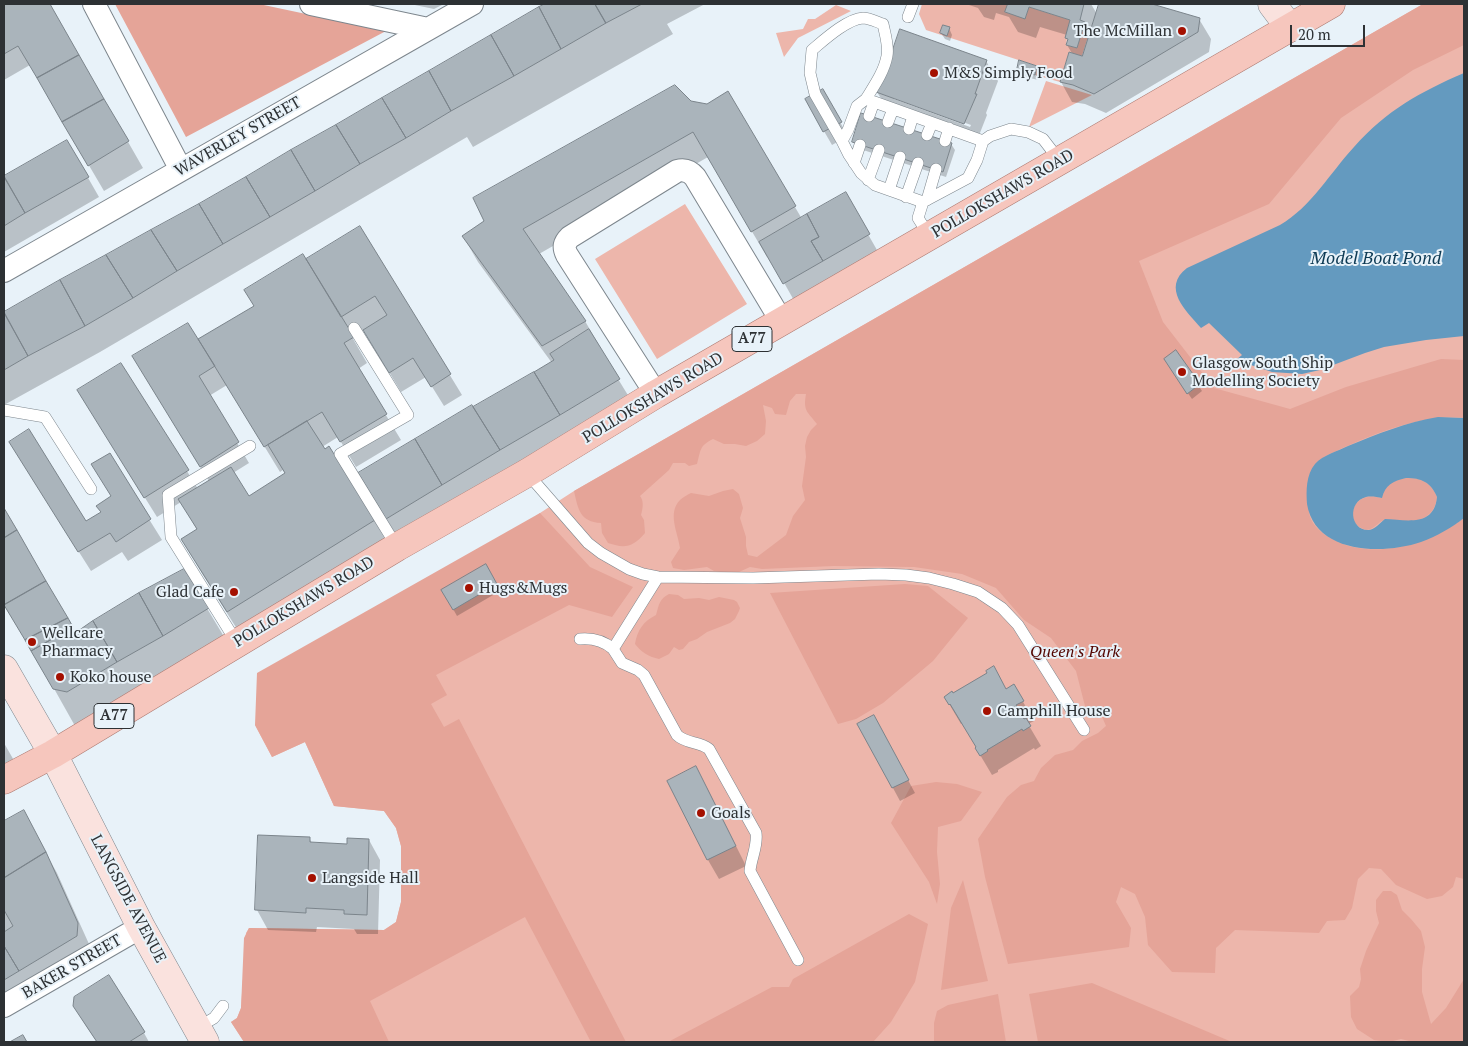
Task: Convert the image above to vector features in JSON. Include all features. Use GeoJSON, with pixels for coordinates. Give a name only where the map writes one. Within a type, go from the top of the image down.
{"type":"FeatureCollection","features":[{"type":"Feature","properties":{"kind":"main road"},"geometry":{"type":"LineString","coordinates":[[1272,4],[1290,28]]}},
{"type":"Feature","properties":{"kind":"main road","name":"POLLOKSHAWS ROAD"},"geometry":{"type":"LineString","coordinates":[[4,780],[53,754],[397,547],[528,473],[656,394],[1331,4]]}},
{"type":"Feature","properties":{"kind":"main road","name":"LANGSIDE AVENUE"},"geometry":{"type":"LineString","coordinates":[[4,669],[53,754],[141,927],[201,1035]]}},
{"type":"Feature","properties":{"kind":"street"},"geometry":{"type":"LineString","coordinates":[[94,4],[182,170]]}},
{"type":"Feature","properties":{"kind":"street"},"geometry":{"type":"LineString","coordinates":[[310,4],[428,29]]}},
{"type":"Feature","properties":{"kind":"street","name":"WAVERLEY STREET"},"geometry":{"type":"LineString","coordinates":[[4,271],[472,4]]}},
{"type":"Feature","properties":{"kind":"street"},"geometry":{"type":"LineString","coordinates":[[656,394],[567,255],[565,244],[570,237],[677,171],[687,171],[695,177],[782,322]]}},
{"type":"Feature","properties":{"kind":"street","name":"BAKER STREET"},"geometry":{"type":"LineString","coordinates":[[4,1006],[141,927]]}},
{"type":"Feature","properties":{"kind":"lane"},"geometry":{"type":"LineString","coordinates":[[908,17],[913,4]]}},
{"type":"Feature","properties":{"kind":"lane"},"geometry":{"type":"LineString","coordinates":[[869,116],[870,101],[887,55],[883,24],[865,18],[837,30],[812,50],[810,73],[815,94],[854,163],[861,173],[875,186],[925,201],[968,178],[977,160],[983,141],[990,136],[1011,129],[1028,132],[1043,139],[1060,161]]}},
{"type":"Feature","properties":{"kind":"lane"},"geometry":{"type":"LineString","coordinates":[[842,141],[857,106],[870,101],[983,141]]}},
{"type":"Feature","properties":{"kind":"lane"},"geometry":{"type":"LineString","coordinates":[[888,122],[893,109]]}},
{"type":"Feature","properties":{"kind":"lane"},"geometry":{"type":"LineString","coordinates":[[909,129],[913,116]]}},
{"type":"Feature","properties":{"kind":"lane"},"geometry":{"type":"LineString","coordinates":[[927,135],[932,123]]}},
{"type":"Feature","properties":{"kind":"lane"},"geometry":{"type":"LineString","coordinates":[[945,140],[948,128]]}},
{"type":"Feature","properties":{"kind":"lane"},"geometry":{"type":"LineString","coordinates":[[854,163],[860,145]]}},
{"type":"Feature","properties":{"kind":"lane"},"geometry":{"type":"LineString","coordinates":[[868,180],[878,150]]}},
{"type":"Feature","properties":{"kind":"lane"},"geometry":{"type":"LineString","coordinates":[[888,190],[900,157]]}},
{"type":"Feature","properties":{"kind":"lane"},"geometry":{"type":"LineString","coordinates":[[906,196],[918,163]]}},
{"type":"Feature","properties":{"kind":"lane"},"geometry":{"type":"LineString","coordinates":[[930,237],[918,218],[936,169]]}},
{"type":"Feature","properties":{"kind":"lane"},"geometry":{"type":"LineString","coordinates":[[354,328],[408,414],[340,454],[397,547]]}},
{"type":"Feature","properties":{"kind":"lane"},"geometry":{"type":"LineString","coordinates":[[4,410],[45,417],[92,489]]}},
{"type":"Feature","properties":{"kind":"lane"},"geometry":{"type":"LineString","coordinates":[[237,643],[171,537],[168,495],[250,446]]}},
{"type":"Feature","properties":{"kind":"lane"},"geometry":{"type":"LineString","coordinates":[[528,473],[588,543],[629,569],[658,577],[753,578],[906,575],[929,578],[978,592],[1002,608],[1018,625],[1084,730]]}},
{"type":"Feature","properties":{"kind":"lane"},"geometry":{"type":"LineString","coordinates":[[613,649],[658,577]]}},
{"type":"Feature","properties":{"kind":"lane"},"geometry":{"type":"LineString","coordinates":[[580,639],[594,639],[603,642],[613,649],[622,663],[644,674],[677,735],[685,741],[699,743],[709,749],[756,833],[756,843],[750,871],[798,960]]}},
{"type":"Feature","properties":{"kind":"lane"},"geometry":{"type":"LineString","coordinates":[[201,1035],[223,1006]]}},
{"type":"Feature","properties":{"kind":"green space"},"geometry":{"type":"Polygon","coordinates":[[[115,4],[259,4],[386,31],[186,137],[115,4]]]}},
{"type":"Feature","properties":{"kind":"green space"},"geometry":{"type":"Polygon","coordinates":[[[922,4],[1008,4],[1005,12],[1025,18],[1029,7],[1070,20],[1066,45],[1077,48],[1084,25],[1091,27],[1082,56],[1069,52],[1060,82],[1035,75],[1037,66],[926,30],[919,14],[922,4]]]}},
{"type":"Feature","properties":{"kind":"green space","name":"Queen's Park"},"geometry":{"type":"Polygon","coordinates":[[[1423,4],[1464,4],[1464,1042],[244,1042],[231,1022],[237,1018],[241,1008],[246,933],[249,928],[384,930],[396,922],[401,902],[401,846],[396,828],[384,811],[334,806],[305,742],[272,757],[255,725],[540,513],[574,491],[1423,4]]]}},
{"type":"Feature","properties":{"kind":"green space"},"geometry":{"type":"Polygon","coordinates":[[[1423,4],[1464,4],[1464,45],[1413,70],[1341,118],[1269,204],[1139,261],[1163,322],[1214,388],[1290,409],[1346,387],[1441,359],[1464,360],[1464,418],[1429,419],[1392,428],[1324,457],[1317,462],[1309,509],[1313,523],[1324,534],[1343,544],[1360,548],[1379,549],[1415,543],[1449,528],[1464,518],[1464,879],[1456,877],[1453,887],[1442,896],[1427,899],[1396,885],[1381,869],[1369,868],[1358,879],[1352,908],[1345,920],[1327,921],[1319,933],[1235,930],[1216,948],[1215,973],[1172,972],[1148,945],[1145,917],[1135,894],[1121,887],[1116,902],[1131,928],[1129,947],[1008,964],[985,877],[978,839],[1007,797],[1021,785],[1034,781],[1041,768],[1055,755],[1073,750],[1082,741],[1098,733],[1106,726],[1100,712],[1085,706],[1076,671],[1051,638],[1024,620],[996,588],[962,574],[914,567],[834,566],[762,569],[750,567],[739,572],[727,573],[714,571],[707,567],[684,570],[673,568],[671,562],[680,548],[674,523],[674,511],[680,500],[691,493],[709,496],[733,489],[739,494],[743,508],[740,518],[746,537],[748,555],[757,557],[786,535],[793,516],[805,500],[802,486],[806,457],[805,446],[807,437],[817,424],[806,408],[806,394],[796,394],[790,401],[786,415],[775,414],[772,408],[763,405],[766,421],[765,434],[757,441],[746,446],[724,444],[713,439],[703,446],[697,464],[689,466],[685,463],[673,463],[669,470],[640,496],[643,502],[641,515],[644,520],[645,533],[633,544],[619,546],[608,543],[602,533],[601,523],[588,520],[581,513],[574,491],[1423,4]]]}},
{"type":"Feature","properties":{"kind":"green space"},"geometry":{"type":"Polygon","coordinates":[[[836,5],[851,11],[798,38],[784,57],[776,33],[803,29],[808,19],[815,19],[836,5]]]}},
{"type":"Feature","properties":{"kind":"green space"},"geometry":{"type":"Polygon","coordinates":[[[1046,81],[1092,95],[1029,127],[1046,81]]]}},
{"type":"Feature","properties":{"kind":"green space"},"geometry":{"type":"Polygon","coordinates":[[[685,204],[747,304],[657,359],[595,259],[685,204]]]}},
{"type":"Feature","properties":{"kind":"green space"},"geometry":{"type":"Polygon","coordinates":[[[1406,478],[1425,482],[1435,492],[1437,497],[1436,504],[1429,514],[1420,520],[1414,521],[1386,519],[1368,530],[1356,524],[1353,512],[1358,502],[1364,498],[1382,497],[1390,483],[1406,478]]]}},
{"type":"Feature","properties":{"kind":"green space"},"geometry":{"type":"Polygon","coordinates":[[[540,513],[590,567],[633,587],[612,617],[569,605],[436,675],[447,695],[431,704],[444,727],[459,719],[626,1042],[591,1042],[525,917],[370,1001],[389,1042],[244,1042],[231,1022],[237,1018],[241,1008],[244,938],[249,928],[384,930],[396,922],[401,902],[401,846],[396,828],[384,811],[334,806],[305,742],[272,757],[255,725],[257,673],[540,513]]]}},
{"type":"Feature","properties":{"kind":"green space"},"geometry":{"type":"Polygon","coordinates":[[[905,584],[928,586],[968,618],[933,661],[883,703],[856,719],[838,724],[770,593],[905,584]]]}},
{"type":"Feature","properties":{"kind":"green space"},"geometry":{"type":"Polygon","coordinates":[[[669,594],[678,595],[684,599],[699,598],[709,600],[719,597],[734,600],[740,608],[735,619],[730,623],[707,632],[689,642],[683,649],[679,650],[674,647],[669,654],[659,659],[646,654],[635,644],[637,634],[642,626],[656,615],[661,600],[669,594]]]}},
{"type":"Feature","properties":{"kind":"green space"},"geometry":{"type":"Polygon","coordinates":[[[936,782],[957,784],[982,792],[961,821],[938,827],[937,852],[940,884],[937,904],[929,882],[891,823],[911,786],[936,782]]]}},
{"type":"Feature","properties":{"kind":"green space"},"geometry":{"type":"Polygon","coordinates":[[[963,880],[988,981],[941,990],[951,908],[963,880]]]}},
{"type":"Feature","properties":{"kind":"green space"},"geometry":{"type":"Polygon","coordinates":[[[1383,891],[1391,891],[1397,895],[1402,910],[1421,931],[1425,947],[1422,969],[1422,992],[1431,1024],[1446,1008],[1464,979],[1464,1042],[1413,1042],[1401,1039],[1389,1042],[1374,1040],[1357,1029],[1351,1017],[1350,996],[1359,987],[1361,979],[1360,969],[1379,923],[1376,900],[1383,891]]]}},
{"type":"Feature","properties":{"kind":"green space"},"geometry":{"type":"Polygon","coordinates":[[[909,914],[928,924],[915,982],[891,1022],[873,1042],[668,1042],[772,987],[789,987],[793,979],[909,914]]]}},
{"type":"Feature","properties":{"kind":"green space"},"geometry":{"type":"Polygon","coordinates":[[[1092,983],[1232,1042],[1038,1042],[1029,994],[1092,983]]]}},
{"type":"Feature","properties":{"kind":"green space"},"geometry":{"type":"Polygon","coordinates":[[[998,994],[1006,1042],[934,1042],[934,1023],[937,1011],[948,1005],[998,994]]]}},
{"type":"Feature","properties":{"kind":"water","name":"Model Boat Pond"},"geometry":{"type":"Polygon","coordinates":[[[1464,73],[1464,336],[1384,347],[1320,370],[1302,374],[1272,372],[1236,360],[1242,355],[1209,323],[1201,328],[1183,307],[1176,291],[1176,283],[1180,276],[1187,268],[1280,225],[1291,218],[1311,199],[1354,147],[1379,122],[1405,103],[1433,87],[1464,73]]]}},
{"type":"Feature","properties":{"kind":"water"},"geometry":{"type":"Polygon","coordinates":[[[1438,417],[1464,418],[1464,518],[1444,532],[1427,540],[1388,549],[1353,547],[1323,533],[1313,521],[1307,504],[1308,478],[1315,464],[1326,456],[1348,446],[1392,429],[1438,417]],[[1411,478],[1401,479],[1390,484],[1382,498],[1366,497],[1360,500],[1356,504],[1353,516],[1358,526],[1369,530],[1385,519],[1418,520],[1431,513],[1435,507],[1437,497],[1435,492],[1429,484],[1411,478]]]}},
{"type":"Feature","properties":{"kind":"building"},"geometry":{"type":"Polygon","coordinates":[[[4,4],[50,4],[79,55],[37,78],[18,46],[4,54],[4,4]]]}},
{"type":"Feature","properties":{"kind":"building"},"geometry":{"type":"Polygon","coordinates":[[[545,4],[595,4],[606,23],[561,49],[539,7],[545,4]]]}},
{"type":"Feature","properties":{"kind":"building"},"geometry":{"type":"Polygon","coordinates":[[[595,4],[642,4],[606,23],[595,4]]]}},
{"type":"Feature","properties":{"kind":"building"},"geometry":{"type":"Polygon","coordinates":[[[1008,4],[1084,4],[1080,20],[1085,22],[1077,48],[1066,45],[1068,39],[1065,38],[1070,20],[1029,7],[1025,19],[1005,12],[1008,4]]]}},
{"type":"Feature","properties":{"kind":"building"},"geometry":{"type":"Polygon","coordinates":[[[1099,4],[1152,4],[1200,18],[1198,32],[1094,94],[1060,82],[1069,52],[1082,56],[1099,4]]]}},
{"type":"Feature","properties":{"kind":"building"},"geometry":{"type":"Polygon","coordinates":[[[539,7],[561,49],[514,76],[491,35],[539,7]]]}},
{"type":"Feature","properties":{"kind":"building"},"geometry":{"type":"Polygon","coordinates":[[[943,25],[950,27],[947,36],[940,33],[943,25]]]}},
{"type":"Feature","properties":{"kind":"building","name":"M&S Simply Food"},"geometry":{"type":"Polygon","coordinates":[[[900,29],[987,60],[975,94],[977,94],[964,124],[876,92],[880,86],[900,29]]]}},
{"type":"Feature","properties":{"kind":"building"},"geometry":{"type":"Polygon","coordinates":[[[491,35],[514,76],[451,111],[429,71],[491,35]]]}},
{"type":"Feature","properties":{"kind":"building"},"geometry":{"type":"Polygon","coordinates":[[[79,55],[104,99],[62,122],[37,78],[79,55]]]}},
{"type":"Feature","properties":{"kind":"building"},"geometry":{"type":"Polygon","coordinates":[[[1019,60],[1037,66],[1035,75],[1017,70],[1019,60]]]}},
{"type":"Feature","properties":{"kind":"building"},"geometry":{"type":"Polygon","coordinates":[[[429,71],[451,111],[406,138],[382,98],[429,71]]]}},
{"type":"Feature","properties":{"kind":"building"},"geometry":{"type":"Polygon","coordinates":[[[675,85],[691,101],[707,104],[728,91],[796,206],[751,232],[693,132],[523,229],[586,321],[542,346],[462,236],[484,221],[473,198],[675,85]]]}},
{"type":"Feature","properties":{"kind":"building"},"geometry":{"type":"Polygon","coordinates":[[[823,89],[842,122],[823,132],[805,99],[823,89]]]}},
{"type":"Feature","properties":{"kind":"building"},"geometry":{"type":"Polygon","coordinates":[[[382,98],[406,138],[360,164],[336,125],[382,98]]]}},
{"type":"Feature","properties":{"kind":"building"},"geometry":{"type":"Polygon","coordinates":[[[104,99],[129,141],[88,166],[62,122],[104,99]]]}},
{"type":"Feature","properties":{"kind":"building"},"geometry":{"type":"Polygon","coordinates":[[[861,113],[952,143],[943,172],[852,142],[861,113]]]}},
{"type":"Feature","properties":{"kind":"building"},"geometry":{"type":"Polygon","coordinates":[[[336,125],[360,164],[315,191],[291,150],[336,125]]]}},
{"type":"Feature","properties":{"kind":"building"},"geometry":{"type":"Polygon","coordinates":[[[67,140],[89,177],[25,213],[4,176],[67,140]]]}},
{"type":"Feature","properties":{"kind":"building"},"geometry":{"type":"Polygon","coordinates":[[[291,150],[315,191],[270,217],[246,177],[291,150]]]}},
{"type":"Feature","properties":{"kind":"building"},"geometry":{"type":"Polygon","coordinates":[[[4,177],[25,213],[4,226],[4,177]]]}},
{"type":"Feature","properties":{"kind":"building"},"geometry":{"type":"Polygon","coordinates":[[[246,177],[270,217],[223,244],[199,204],[246,177]]]}},
{"type":"Feature","properties":{"kind":"building"},"geometry":{"type":"Polygon","coordinates":[[[846,192],[870,234],[823,261],[811,241],[819,237],[807,214],[846,192]]]}},
{"type":"Feature","properties":{"kind":"building"},"geometry":{"type":"Polygon","coordinates":[[[199,204],[223,244],[177,271],[151,230],[199,204]]]}},
{"type":"Feature","properties":{"kind":"building"},"geometry":{"type":"Polygon","coordinates":[[[807,214],[819,237],[811,241],[823,261],[783,284],[759,242],[807,214]]]}},
{"type":"Feature","properties":{"kind":"building"},"geometry":{"type":"Polygon","coordinates":[[[360,226],[451,374],[431,387],[413,358],[389,373],[363,330],[387,315],[375,296],[341,317],[306,259],[360,226]]]}},
{"type":"Feature","properties":{"kind":"building"},"geometry":{"type":"Polygon","coordinates":[[[151,230],[177,271],[133,298],[106,255],[151,230]]]}},
{"type":"Feature","properties":{"kind":"building"},"geometry":{"type":"Polygon","coordinates":[[[303,254],[354,337],[344,343],[387,414],[340,442],[322,412],[264,447],[198,339],[254,306],[244,290],[303,254]]]}},
{"type":"Feature","properties":{"kind":"building"},"geometry":{"type":"Polygon","coordinates":[[[106,255],[133,298],[85,326],[60,280],[106,255]]]}},
{"type":"Feature","properties":{"kind":"building"},"geometry":{"type":"Polygon","coordinates":[[[60,280],[85,326],[28,356],[4,312],[60,280]]]}},
{"type":"Feature","properties":{"kind":"building"},"geometry":{"type":"Polygon","coordinates":[[[4,313],[28,356],[4,370],[4,313]]]}},
{"type":"Feature","properties":{"kind":"building"},"geometry":{"type":"Polygon","coordinates":[[[188,323],[215,366],[199,376],[239,442],[200,467],[132,356],[188,323]]]}},
{"type":"Feature","properties":{"kind":"building"},"geometry":{"type":"Polygon","coordinates":[[[589,329],[620,379],[560,415],[534,372],[554,360],[550,354],[589,329]]]}},
{"type":"Feature","properties":{"kind":"building","name":"Glasgow South Ship Modelling Society"},"geometry":{"type":"Polygon","coordinates":[[[1176,350],[1200,384],[1187,394],[1164,359],[1176,350]]]}},
{"type":"Feature","properties":{"kind":"building"},"geometry":{"type":"Polygon","coordinates":[[[121,363],[189,470],[144,498],[77,390],[121,363]]]}},
{"type":"Feature","properties":{"kind":"building"},"geometry":{"type":"Polygon","coordinates":[[[534,372],[560,415],[500,450],[473,407],[534,372]]]}},
{"type":"Feature","properties":{"kind":"building"},"geometry":{"type":"Polygon","coordinates":[[[472,405],[500,450],[442,485],[415,439],[472,405]]]}},
{"type":"Feature","properties":{"kind":"building"},"geometry":{"type":"Polygon","coordinates":[[[307,421],[325,449],[329,446],[375,520],[227,612],[181,539],[197,529],[178,499],[231,467],[249,496],[285,473],[268,445],[307,421]]]}},
{"type":"Feature","properties":{"kind":"building"},"geometry":{"type":"Polygon","coordinates":[[[29,429],[86,521],[101,512],[96,506],[111,496],[91,464],[110,453],[151,519],[116,542],[110,533],[78,552],[9,442],[29,429]]]}},
{"type":"Feature","properties":{"kind":"building"},"geometry":{"type":"Polygon","coordinates":[[[415,439],[442,485],[386,519],[358,473],[415,439]]]}},
{"type":"Feature","properties":{"kind":"building"},"geometry":{"type":"Polygon","coordinates":[[[4,508],[17,530],[4,538],[4,508]]]}},
{"type":"Feature","properties":{"kind":"building"},"geometry":{"type":"Polygon","coordinates":[[[17,530],[46,581],[4,605],[4,538],[17,530]]]}},
{"type":"Feature","properties":{"kind":"building"},"geometry":{"type":"Polygon","coordinates":[[[486,564],[497,584],[453,610],[441,590],[486,564]]]}},
{"type":"Feature","properties":{"kind":"building"},"geometry":{"type":"Polygon","coordinates":[[[184,569],[209,608],[163,636],[139,593],[184,569]]]}},
{"type":"Feature","properties":{"kind":"building"},"geometry":{"type":"Polygon","coordinates":[[[46,581],[68,618],[25,640],[4,605],[46,581]]]}},
{"type":"Feature","properties":{"kind":"building"},"geometry":{"type":"Polygon","coordinates":[[[139,593],[163,636],[117,662],[93,621],[139,593]]]}},
{"type":"Feature","properties":{"kind":"building"},"geometry":{"type":"Polygon","coordinates":[[[68,618],[73,627],[31,651],[25,640],[68,618]]]}},
{"type":"Feature","properties":{"kind":"building"},"geometry":{"type":"Polygon","coordinates":[[[93,621],[117,662],[67,692],[53,689],[31,651],[66,631],[73,634],[93,621]]]}},
{"type":"Feature","properties":{"kind":"building","name":"Camphill House"},"geometry":{"type":"Polygon","coordinates":[[[994,666],[1006,689],[1014,684],[1024,701],[1016,705],[1024,719],[1026,718],[1031,726],[1023,731],[1022,729],[980,756],[944,697],[987,673],[986,671],[994,666]]]}},
{"type":"Feature","properties":{"kind":"building"},"geometry":{"type":"Polygon","coordinates":[[[874,715],[909,780],[892,788],[857,724],[874,715]]]}},
{"type":"Feature","properties":{"kind":"building","name":"Goals"},"geometry":{"type":"Polygon","coordinates":[[[696,766],[736,846],[707,860],[667,781],[696,766]]]}},
{"type":"Feature","properties":{"kind":"building"},"geometry":{"type":"Polygon","coordinates":[[[24,810],[46,852],[4,878],[4,821],[24,810]]]}},
{"type":"Feature","properties":{"kind":"building","name":"Langside Hall"},"geometry":{"type":"Polygon","coordinates":[[[258,835],[310,837],[310,842],[347,844],[347,838],[369,839],[367,915],[344,914],[344,910],[306,908],[306,913],[255,910],[258,835]]]}},
{"type":"Feature","properties":{"kind":"building"},"geometry":{"type":"Polygon","coordinates":[[[46,852],[78,923],[77,936],[19,971],[4,946],[4,932],[13,926],[4,910],[4,878],[46,852]]]}},
{"type":"Feature","properties":{"kind":"building"},"geometry":{"type":"Polygon","coordinates":[[[4,946],[19,971],[4,980],[4,946]]]}},
{"type":"Feature","properties":{"kind":"building"},"geometry":{"type":"Polygon","coordinates":[[[109,975],[145,1032],[129,1042],[97,1042],[73,1006],[74,997],[109,975]]]}},
{"type":"Feature","properties":{"kind":"building"},"geometry":{"type":"Polygon","coordinates":[[[23,1035],[27,1042],[10,1042],[23,1035]]]}},
{"type":"Feature","properties":{"kind":"place","name":"The McMillan"},"geometry":{"type":"Point","coordinates":[1182,31]}},
{"type":"Feature","properties":{"kind":"place","name":"M&S Simply Food"},"geometry":{"type":"Point","coordinates":[934,73]}},
{"type":"Feature","properties":{"kind":"place","name":"Glasgow South Ship Modelling Society"},"geometry":{"type":"Point","coordinates":[1182,372]}},
{"type":"Feature","properties":{"kind":"place","name":"Hugs&Mugs"},"geometry":{"type":"Point","coordinates":[469,588]}},
{"type":"Feature","properties":{"kind":"place","name":"Glad Cafe"},"geometry":{"type":"Point","coordinates":[234,592]}},
{"type":"Feature","properties":{"kind":"place","name":"Wellcare Pharmacy"},"geometry":{"type":"Point","coordinates":[32,642]}},
{"type":"Feature","properties":{"kind":"place","name":"Koko house"},"geometry":{"type":"Point","coordinates":[60,677]}},
{"type":"Feature","properties":{"kind":"place","name":"Camphill House"},"geometry":{"type":"Point","coordinates":[987,711]}},
{"type":"Feature","properties":{"kind":"place","name":"Goals"},"geometry":{"type":"Point","coordinates":[701,813]}},
{"type":"Feature","properties":{"kind":"place","name":"Langside Hall"},"geometry":{"type":"Point","coordinates":[312,878]}}]}
